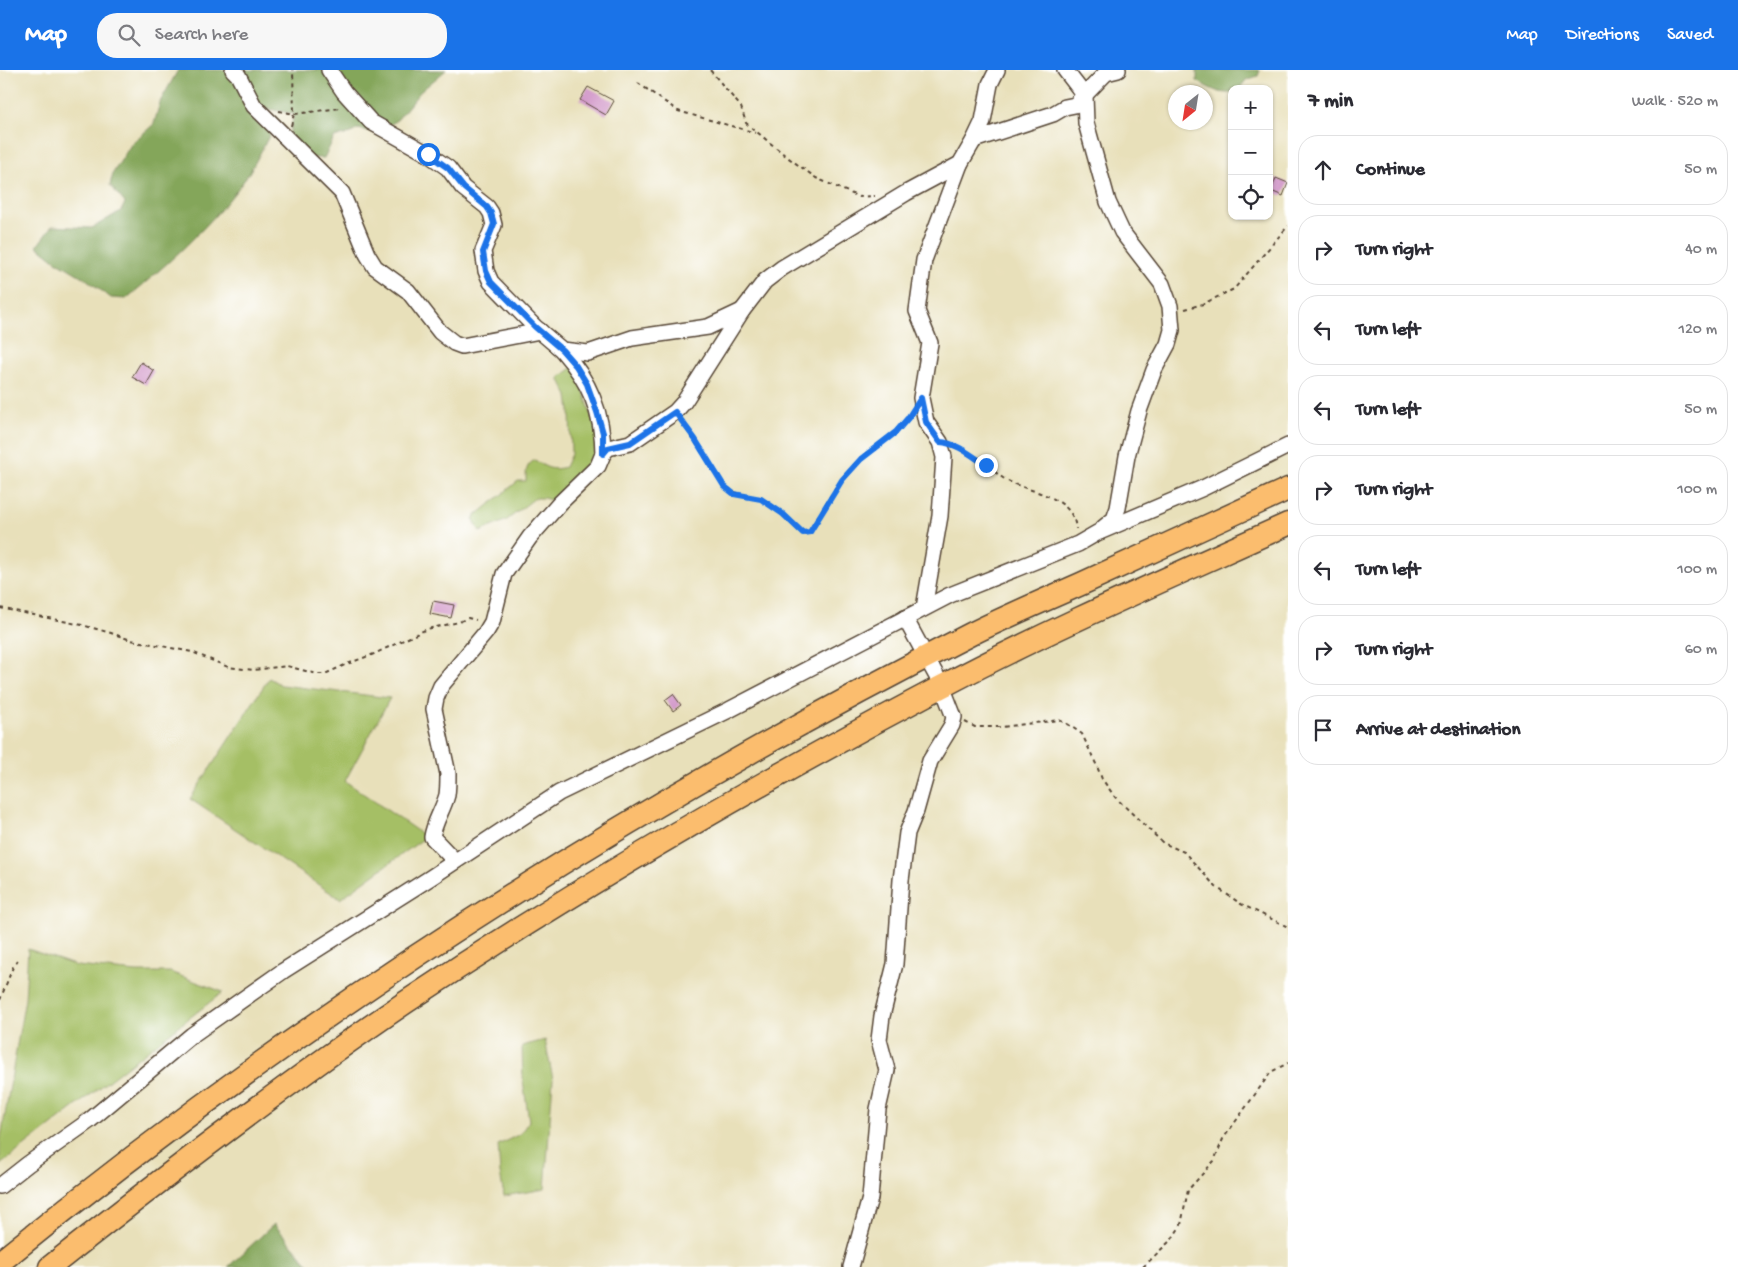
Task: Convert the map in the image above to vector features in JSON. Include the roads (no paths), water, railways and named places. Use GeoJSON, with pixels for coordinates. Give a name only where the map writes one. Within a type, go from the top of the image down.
{"type":"FeatureCollection","features":[{"type":"Feature","properties":{"kind":"highway"},"geometry":{"type":"LineString","coordinates":[[0,1262],[86,1191],[247,1072],[408,960],[568,860],[744,755],[975,632],[1288,489]]}},
{"type":"Feature","properties":{"kind":"highway"},"geometry":{"type":"LineString","coordinates":[[50,1267],[267,1100],[414,997],[576,894],[774,777],[942,686],[1089,614],[1288,524]]}},
{"type":"Feature","properties":{"kind":"street"},"geometry":{"type":"LineString","coordinates":[[233,70],[238,75],[254,106],[342,193],[367,254],[376,267],[408,291],[440,332],[454,343],[462,346],[540,331]]}},
{"type":"Feature","properties":{"kind":"street"},"geometry":{"type":"LineString","coordinates":[[329,70],[344,92],[371,122],[428,154],[448,168],[464,188],[487,207],[494,224],[483,252],[486,271],[491,282],[562,350],[576,366],[587,384],[603,433],[603,454]]}},
{"type":"Feature","properties":{"kind":"street"},"geometry":{"type":"LineString","coordinates":[[924,608],[940,516],[944,457],[940,442],[926,422],[921,398],[930,343],[917,311],[924,260],[960,164],[983,121],[990,84],[997,70]]}},
{"type":"Feature","properties":{"kind":"street"},"geometry":{"type":"LineString","coordinates":[[1065,70],[1085,96],[1086,122],[1108,202],[1122,232],[1162,284],[1170,306],[1172,330],[1168,344],[1154,370],[1139,411],[1127,456],[1118,508],[1114,519],[1097,533]]}},
{"type":"Feature","properties":{"kind":"street"},"geometry":{"type":"LineString","coordinates":[[974,140],[1075,105],[1106,73],[1118,70]]}},
{"type":"Feature","properties":{"kind":"street"},"geometry":{"type":"LineString","coordinates":[[455,861],[432,838],[447,795],[448,784],[448,774],[434,709],[436,698],[442,686],[492,622],[504,574],[530,537],[560,503],[598,466],[608,448],[630,443],[675,412],[684,402],[742,310],[766,281],[782,268],[906,193],[960,164]]}},
{"type":"Feature","properties":{"kind":"street"},"geometry":{"type":"LineString","coordinates":[[562,350],[588,353],[632,338],[708,327],[742,310]]}},
{"type":"Feature","properties":{"kind":"street"},"geometry":{"type":"LineString","coordinates":[[0,1186],[89,1121],[192,1035],[282,971],[559,793],[729,710],[950,595],[1078,544],[1097,533],[1203,488],[1288,446]]}},
{"type":"Feature","properties":{"kind":"street"},"geometry":{"type":"LineString","coordinates":[[851,1267],[870,1198],[878,1109],[887,1070],[879,1040],[882,1016],[895,964],[906,833],[916,812],[930,761],[952,725],[954,717],[942,686],[905,618]]}}]}
